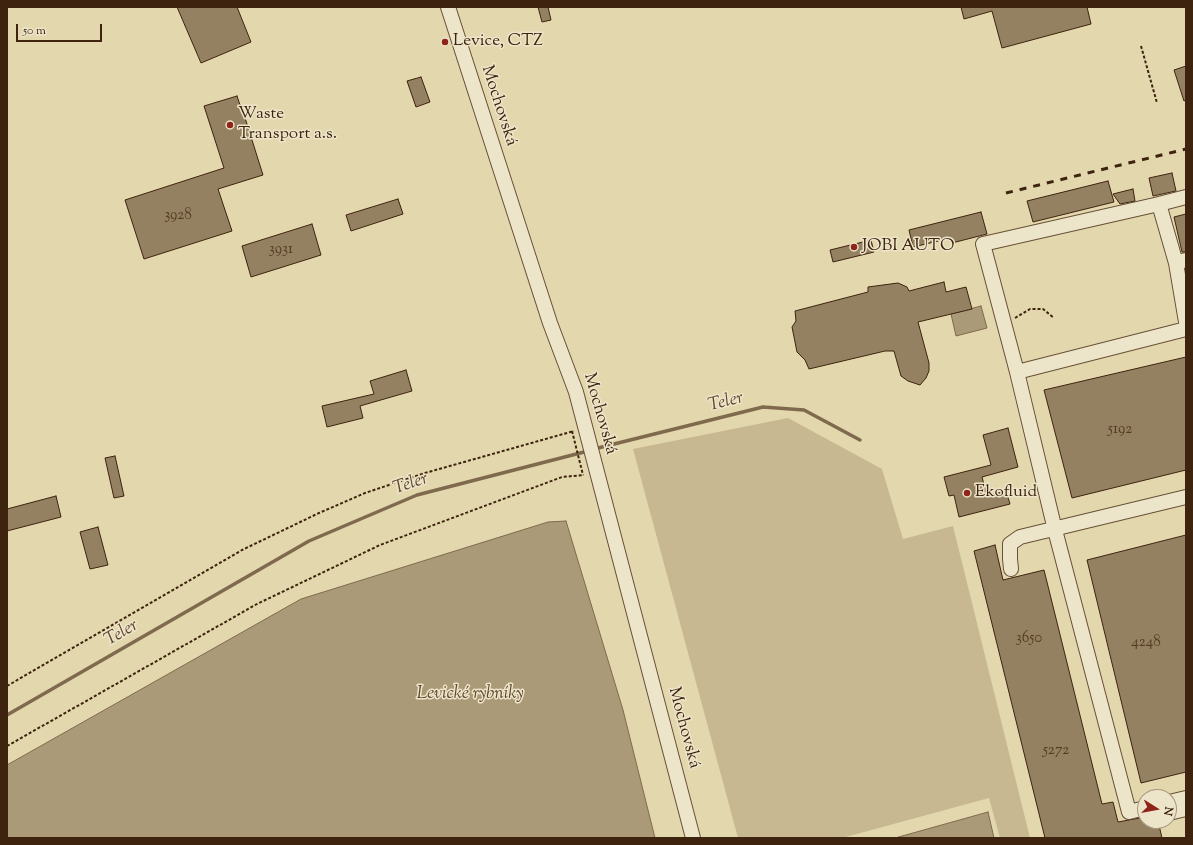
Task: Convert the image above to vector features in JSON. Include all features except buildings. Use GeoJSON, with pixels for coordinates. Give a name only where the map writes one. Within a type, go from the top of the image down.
{"type":"FeatureCollection","features":[{"type":"Feature","properties":{"kind":"street","name":"Mochovská"},"geometry":{"type":"LineString","coordinates":[[448,7],[550,324],[576,392],[693,838]]}},
{"type":"Feature","properties":{"kind":"street"},"geometry":{"type":"LineString","coordinates":[[1137,810],[1128,812],[1054,530],[1017,372],[983,244],[1186,197]]}},
{"type":"Feature","properties":{"kind":"street"},"geometry":{"type":"LineString","coordinates":[[1159,204],[1181,261],[1186,322]]}},
{"type":"Feature","properties":{"kind":"street"},"geometry":{"type":"LineString","coordinates":[[1017,372],[1186,329]]}},
{"type":"Feature","properties":{"kind":"street"},"geometry":{"type":"LineString","coordinates":[[1011,570],[1010,544],[1020,538],[1186,498]]}},
{"type":"Feature","properties":{"kind":"path"},"geometry":{"type":"LineString","coordinates":[[1141,46],[1157,104]]}},
{"type":"Feature","properties":{"kind":"path"},"geometry":{"type":"LineString","coordinates":[[1005,326],[1019,315],[1030,309],[1043,309],[1054,318]]}},
{"type":"Feature","properties":{"kind":"path"},"geometry":{"type":"LineString","coordinates":[[572,431],[580,461]]}},
{"type":"Feature","properties":{"kind":"path"},"geometry":{"type":"LineString","coordinates":[[7,686],[242,550],[319,513],[365,494],[425,473],[572,431],[587,432]]}},
{"type":"Feature","properties":{"kind":"path"},"geometry":{"type":"LineString","coordinates":[[7,746],[257,604],[380,545],[562,478],[596,467]]}},
{"type":"Feature","properties":{"kind":"shaded area"},"geometry":{"type":"Polygon","coordinates":[[[788,418],[882,469],[903,539],[953,526],[1030,838],[1000,838],[989,798],[842,838],[738,838],[633,449],[788,418]]]}},
{"type":"Feature","properties":{"kind":"water"},"geometry":{"type":"Polygon","coordinates":[[[981,306],[987,328],[956,336],[951,314],[981,306]]]}},
{"type":"Feature","properties":{"kind":"water","name":"Levické rybníky"},"geometry":{"type":"Polygon","coordinates":[[[566,521],[623,710],[655,838],[7,838],[7,765],[301,599],[548,522],[566,521]]]}},
{"type":"Feature","properties":{"kind":"water"},"geometry":{"type":"Polygon","coordinates":[[[988,812],[994,838],[895,838],[988,812]]]}},
{"type":"Feature","properties":{"kind":"waterway","name":"Teler"},"geometry":{"type":"LineString","coordinates":[[594,449],[763,407],[804,410],[860,440]]}},
{"type":"Feature","properties":{"kind":"waterway","name":"Teler"},"geometry":{"type":"LineString","coordinates":[[7,715],[309,541],[417,495],[588,451]]}},
{"type":"Feature","properties":{"kind":"railway"},"geometry":{"type":"LineString","coordinates":[[1006,193],[1186,149]]}},
{"type":"Feature","properties":{"kind":"place","name":"Levice, CTZ"},"geometry":{"type":"Point","coordinates":[445,42]}},
{"type":"Feature","properties":{"kind":"place","name":"Waste Transport a.s."},"geometry":{"type":"Point","coordinates":[230,125]}},
{"type":"Feature","properties":{"kind":"place","name":"JOBI AUTO"},"geometry":{"type":"Point","coordinates":[854,247]}},
{"type":"Feature","properties":{"kind":"place","name":"Ekofluid"},"geometry":{"type":"Point","coordinates":[967,493]}}]}
